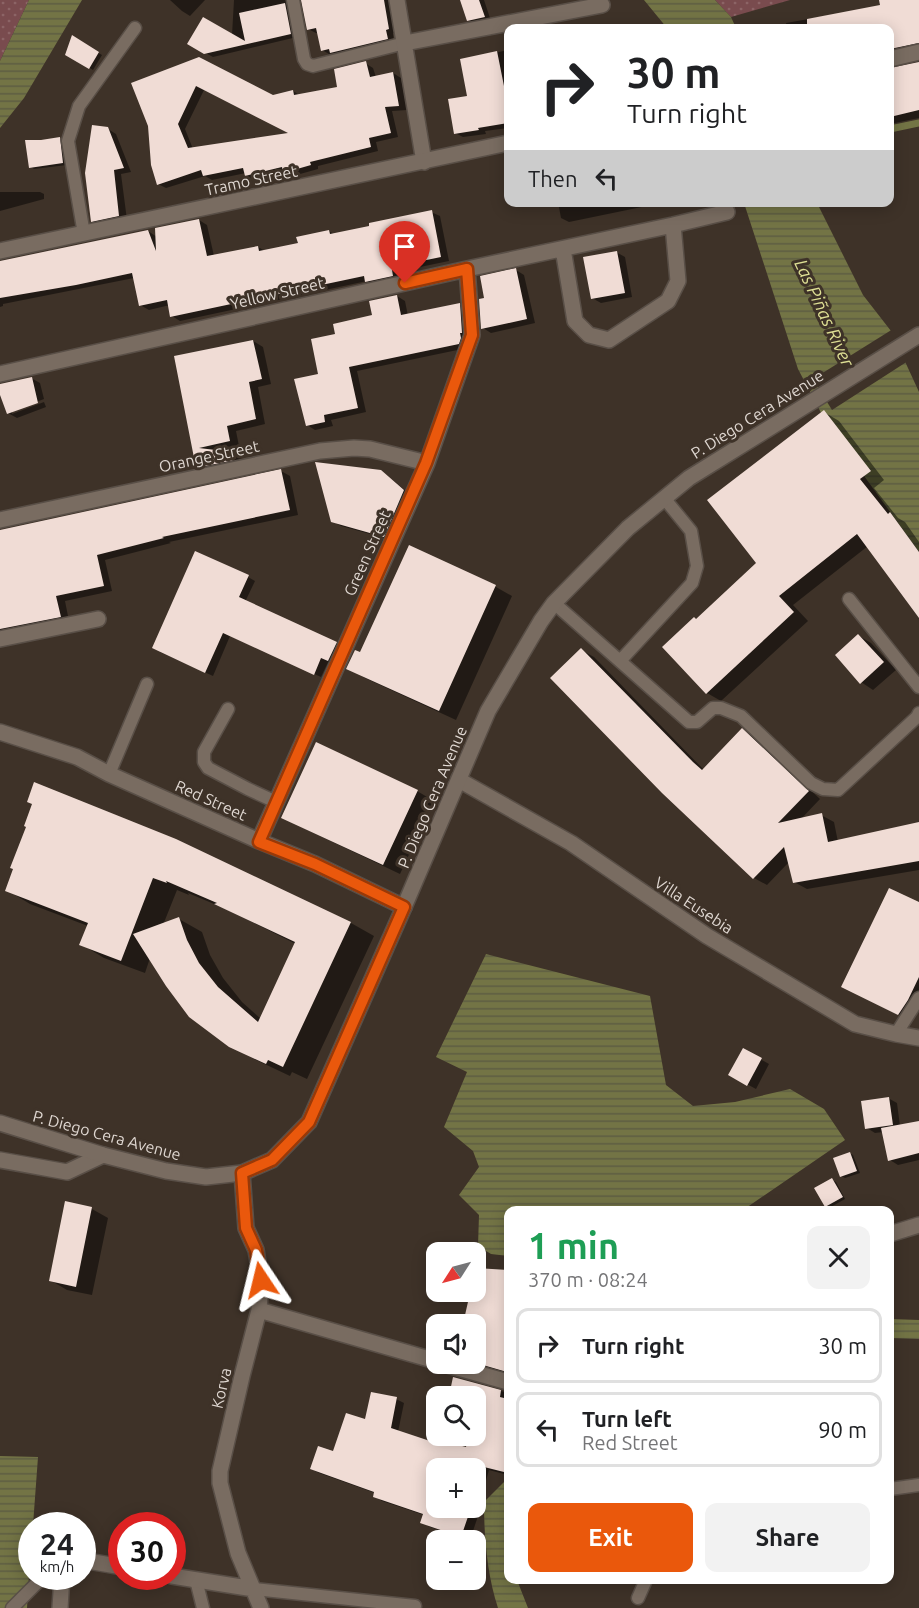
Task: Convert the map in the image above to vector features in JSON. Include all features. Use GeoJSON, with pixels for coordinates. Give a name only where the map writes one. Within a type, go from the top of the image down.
{"type":"FeatureCollection","features":[{"type":"Feature","properties":{"kind":"street"},"geometry":{"type":"LineString","coordinates":[[397,0],[424,162]]}},
{"type":"Feature","properties":{"kind":"street"},"geometry":{"type":"LineString","coordinates":[[405,43],[602,5]]}},
{"type":"Feature","properties":{"kind":"street"},"geometry":{"type":"LineString","coordinates":[[894,57],[919,52]]}},
{"type":"Feature","properties":{"kind":"street","name":"Tramo Street"},"geometry":{"type":"LineString","coordinates":[[0,251],[504,144]]}},
{"type":"Feature","properties":{"kind":"street","name":"Yellow Street"},"geometry":{"type":"LineString","coordinates":[[0,374],[727,212]]}},
{"type":"Feature","properties":{"kind":"street"},"geometry":{"type":"LineString","coordinates":[[562,249],[575,321],[589,335],[609,340],[668,301],[678,281],[673,225]]}},
{"type":"Feature","properties":{"kind":"street","name":"Green Street"},"geometry":{"type":"LineString","coordinates":[[259,842],[426,463],[472,335],[467,269]]}},
{"type":"Feature","properties":{"kind":"street","name":"P. Diego Cera Avenue"},"geometry":{"type":"LineString","coordinates":[[0,1123],[103,1155],[166,1171],[206,1178],[242,1173],[272,1160],[309,1122],[488,711],[554,603],[628,528],[689,478],[916,337]]}},
{"type":"Feature","properties":{"kind":"street","name":"Orange Street"},"geometry":{"type":"LineString","coordinates":[[0,520],[320,451],[370,449],[426,463]]}},
{"type":"Feature","properties":{"kind":"street"},"geometry":{"type":"LineString","coordinates":[[0,639],[98,619]]}},
{"type":"Feature","properties":{"kind":"street","name":"Red Street"},"geometry":{"type":"LineString","coordinates":[[0,732],[77,757],[109,774],[259,842],[315,864],[404,907]]}},
{"type":"Feature","properties":{"kind":"street","name":"Villa Eusebia"},"geometry":{"type":"LineString","coordinates":[[459,780],[571,843],[706,936],[855,1024],[919,1038]]}},
{"type":"Feature","properties":{"kind":"street"},"geometry":{"type":"LineString","coordinates":[[0,1160],[67,1172],[103,1155]]}},
{"type":"Feature","properties":{"kind":"street","name":"Korva"},"geometry":{"type":"LineString","coordinates":[[242,1173],[246,1228],[256,1250],[261,1280],[259,1310],[220,1471],[220,1483],[238,1553],[261,1608]]}},
{"type":"Feature","properties":{"kind":"street"},"geometry":{"type":"LineString","coordinates":[[894,1233],[919,1225]]}},
{"type":"Feature","properties":{"kind":"street"},"geometry":{"type":"LineString","coordinates":[[259,1310],[426,1358]]}},
{"type":"Feature","properties":{"kind":"street"},"geometry":{"type":"LineString","coordinates":[[480,1374],[504,1381]]}},
{"type":"Feature","properties":{"kind":"street"},"geometry":{"type":"LineString","coordinates":[[186,1578],[254,1589]]}},
{"type":"Feature","properties":{"kind":"street"},"geometry":{"type":"LineString","coordinates":[[60,1608],[61,1590]]}},
{"type":"Feature","properties":{"kind":"lane"},"geometry":{"type":"LineString","coordinates":[[293,0],[304,59],[307,64],[313,66],[405,43]]}},
{"type":"Feature","properties":{"kind":"lane"},"geometry":{"type":"LineString","coordinates":[[84,234],[68,141],[80,106],[135,28]]}},
{"type":"Feature","properties":{"kind":"lane"},"geometry":{"type":"LineString","coordinates":[[620,661],[692,583],[697,566],[691,531],[664,498]]}},
{"type":"Feature","properties":{"kind":"lane"},"geometry":{"type":"LineString","coordinates":[[849,599],[919,687]]}},
{"type":"Feature","properties":{"kind":"lane"},"geometry":{"type":"LineString","coordinates":[[554,603],[689,722],[697,722],[713,708],[721,708],[741,716],[812,783],[823,789],[838,789],[919,713]]}},
{"type":"Feature","properties":{"kind":"lane"},"geometry":{"type":"LineString","coordinates":[[109,774],[147,684]]}},
{"type":"Feature","properties":{"kind":"lane"},"geometry":{"type":"LineString","coordinates":[[228,709],[204,752],[204,762],[207,768],[276,802]]}},
{"type":"Feature","properties":{"kind":"lane"},"geometry":{"type":"LineString","coordinates":[[896,1034],[919,998]]}},
{"type":"Feature","properties":{"kind":"lane"},"geometry":{"type":"LineString","coordinates":[[894,1488],[919,1485]]}},
{"type":"Feature","properties":{"kind":"lane"},"geometry":{"type":"LineString","coordinates":[[196,1580],[202,1608]]}},
{"type":"Feature","properties":{"kind":"lane"},"geometry":{"type":"LineString","coordinates":[[638,1598],[644,1584]]}},
{"type":"Feature","properties":{"kind":"lane"},"geometry":{"type":"LineString","coordinates":[[254,1589],[415,1606]]}},
{"type":"Feature","properties":{"kind":"lane"},"geometry":{"type":"LineString","coordinates":[[12,1608],[31,1590]]}},
{"type":"Feature","properties":{"kind":"shaded area"},"geometry":{"type":"Polygon","coordinates":[[[0,0],[29,0],[0,61],[0,0]]]}},
{"type":"Feature","properties":{"kind":"shaded area"},"geometry":{"type":"Polygon","coordinates":[[[715,0],[790,0],[731,17],[715,0]]]}},
{"type":"Feature","properties":{"kind":"water"},"geometry":{"type":"Polygon","coordinates":[[[29,0],[82,0],[24,98],[0,128],[0,61],[29,0]]]}},
{"type":"Feature","properties":{"kind":"water"},"geometry":{"type":"Polygon","coordinates":[[[644,0],[715,0],[731,17],[734,24],[664,24],[644,0]]]}},
{"type":"Feature","properties":{"kind":"water","name":"Las Piñas River"},"geometry":{"type":"Polygon","coordinates":[[[745,207],[819,207],[863,295],[891,331],[919,392],[919,552],[828,426],[798,369],[745,207]]]}},
{"type":"Feature","properties":{"kind":"water"},"geometry":{"type":"Polygon","coordinates":[[[486,954],[650,996],[666,1085],[693,1106],[735,1102],[790,1089],[824,1109],[845,1140],[749,1206],[504,1206],[504,1256],[491,1254],[486,1251],[486,1242],[478,1242],[479,1215],[459,1195],[479,1167],[473,1151],[444,1127],[467,1072],[436,1057],[486,954]]]}},
{"type":"Feature","properties":{"kind":"water"},"geometry":{"type":"Polygon","coordinates":[[[894,1319],[919,1320],[919,1339],[894,1338],[894,1319]]]}},
{"type":"Feature","properties":{"kind":"water"},"geometry":{"type":"Polygon","coordinates":[[[0,1456],[38,1457],[34,1512],[18,1512],[18,1590],[28,1590],[27,1608],[0,1608],[0,1456]]]}},
{"type":"Feature","properties":{"kind":"water"},"geometry":{"type":"Polygon","coordinates":[[[504,1482],[504,1584],[519,1584],[528,1608],[498,1608],[489,1569],[485,1530],[486,1500],[504,1482]]]}},
{"type":"Feature","properties":{"kind":"pier"},"geometry":{"type":"Polygon","coordinates":[[[893,329],[908,361],[832,410],[813,379],[893,329]]]}},
{"type":"Feature","properties":{"kind":"building"},"geometry":{"type":"Polygon","coordinates":[[[301,0],[384,0],[389,29],[386,30],[388,39],[330,53],[329,49],[321,51],[316,28],[307,30],[301,0]]]}},
{"type":"Feature","properties":{"kind":"building"},"geometry":{"type":"Polygon","coordinates":[[[460,0],[479,0],[485,17],[467,21],[460,0]]]}},
{"type":"Feature","properties":{"kind":"building"},"geometry":{"type":"Polygon","coordinates":[[[879,0],[919,0],[919,43],[894,48],[894,24],[807,24],[807,19],[880,5],[879,0]]]}},
{"type":"Feature","properties":{"kind":"building"},"geometry":{"type":"Polygon","coordinates":[[[285,3],[291,34],[204,54],[187,44],[203,17],[245,41],[239,13],[285,3]]]}},
{"type":"Feature","properties":{"kind":"building"},"geometry":{"type":"Polygon","coordinates":[[[72,35],[99,52],[89,69],[65,55],[72,35]]]}},
{"type":"Feature","properties":{"kind":"building"},"geometry":{"type":"Polygon","coordinates":[[[497,51],[504,86],[504,124],[454,134],[448,99],[467,96],[460,59],[497,51]]]}},
{"type":"Feature","properties":{"kind":"building"},"geometry":{"type":"Polygon","coordinates":[[[199,57],[273,95],[293,90],[294,95],[337,87],[334,69],[366,61],[370,77],[393,72],[399,106],[385,107],[391,133],[369,138],[371,147],[310,162],[311,165],[283,173],[282,167],[245,176],[243,168],[203,176],[201,170],[157,185],[151,165],[148,126],[131,83],[199,57]],[[196,86],[178,124],[188,148],[288,133],[196,86]]]}},
{"type":"Feature","properties":{"kind":"building"},"geometry":{"type":"Polygon","coordinates":[[[919,62],[919,110],[894,116],[894,67],[919,62]]]}},
{"type":"Feature","properties":{"kind":"building"},"geometry":{"type":"Polygon","coordinates":[[[92,125],[108,127],[124,168],[114,170],[119,216],[91,222],[85,173],[92,125]]]}},
{"type":"Feature","properties":{"kind":"building"},"geometry":{"type":"Polygon","coordinates":[[[60,137],[63,163],[29,168],[25,140],[60,137]]]}},
{"type":"Feature","properties":{"kind":"building"},"geometry":{"type":"Polygon","coordinates":[[[432,210],[441,257],[407,264],[408,266],[392,270],[393,276],[365,282],[364,276],[170,317],[167,300],[139,306],[132,273],[0,298],[0,261],[148,230],[156,251],[155,228],[199,219],[207,256],[258,246],[259,251],[298,243],[296,237],[329,230],[330,234],[432,210]]]}},
{"type":"Feature","properties":{"kind":"building"},"geometry":{"type":"Polygon","coordinates":[[[617,251],[625,293],[591,299],[583,257],[617,251]]]}},
{"type":"Feature","properties":{"kind":"building"},"geometry":{"type":"Polygon","coordinates":[[[516,268],[527,319],[481,329],[479,299],[484,298],[480,276],[516,268]]]}},
{"type":"Feature","properties":{"kind":"building"},"geometry":{"type":"Polygon","coordinates":[[[397,295],[401,315],[460,303],[462,333],[460,333],[459,344],[349,367],[358,408],[324,415],[325,422],[306,426],[294,379],[318,374],[311,339],[335,334],[333,324],[372,315],[369,301],[397,295]]]}},
{"type":"Feature","properties":{"kind":"building"},"geometry":{"type":"Polygon","coordinates":[[[253,340],[262,379],[249,382],[256,419],[227,426],[230,441],[199,448],[232,452],[234,460],[196,468],[174,356],[253,340]]]}},
{"type":"Feature","properties":{"kind":"building"},"geometry":{"type":"Polygon","coordinates":[[[32,377],[38,403],[7,414],[0,395],[0,384],[32,377]]]}},
{"type":"Feature","properties":{"kind":"building"},"geometry":{"type":"Polygon","coordinates":[[[824,410],[871,471],[860,479],[888,514],[890,512],[919,552],[919,618],[857,534],[779,596],[794,612],[706,694],[662,647],[756,563],[707,500],[824,410]]]}},
{"type":"Feature","properties":{"kind":"building"},"geometry":{"type":"Polygon","coordinates":[[[315,462],[381,470],[404,490],[384,537],[331,522],[315,462]]]}},
{"type":"Feature","properties":{"kind":"building"},"geometry":{"type":"Polygon","coordinates":[[[281,469],[290,510],[162,537],[164,538],[97,555],[104,586],[56,596],[61,617],[0,629],[0,530],[281,469]]]}},
{"type":"Feature","properties":{"kind":"building"},"geometry":{"type":"Polygon","coordinates":[[[409,545],[496,585],[439,711],[346,669],[355,650],[360,652],[409,545]]]}},
{"type":"Feature","properties":{"kind":"building"},"geometry":{"type":"Polygon","coordinates":[[[195,551],[249,575],[239,597],[337,642],[328,661],[321,658],[314,675],[223,633],[205,673],[152,648],[195,551]]]}},
{"type":"Feature","properties":{"kind":"building"},"geometry":{"type":"Polygon","coordinates":[[[858,634],[884,662],[860,684],[835,655],[858,634]]]}},
{"type":"Feature","properties":{"kind":"building"},"geometry":{"type":"Polygon","coordinates":[[[581,648],[702,770],[742,728],[809,791],[778,823],[822,813],[828,842],[919,822],[919,861],[793,883],[784,847],[753,879],[662,793],[550,678],[581,648]]]}},
{"type":"Feature","properties":{"kind":"building"},"geometry":{"type":"Polygon","coordinates":[[[316,742],[418,790],[383,865],[281,818],[316,742]]]}},
{"type":"Feature","properties":{"kind":"building"},"geometry":{"type":"Polygon","coordinates":[[[34,782],[176,839],[351,922],[283,1067],[268,1060],[266,1064],[229,1047],[189,1017],[133,934],[179,917],[187,940],[199,963],[218,987],[258,1022],[295,942],[214,904],[217,903],[166,881],[167,883],[153,878],[121,961],[79,945],[88,923],[5,891],[13,869],[10,868],[26,827],[24,826],[32,804],[27,802],[34,782]]]}},
{"type":"Feature","properties":{"kind":"building"},"geometry":{"type":"Polygon","coordinates":[[[889,888],[919,902],[919,977],[898,1015],[841,987],[889,888]]]}},
{"type":"Feature","properties":{"kind":"building"},"geometry":{"type":"Polygon","coordinates":[[[743,1048],[762,1058],[747,1086],[728,1075],[743,1048]]]}},
{"type":"Feature","properties":{"kind":"building"},"geometry":{"type":"Polygon","coordinates":[[[889,1097],[893,1125],[865,1129],[861,1101],[889,1097]]]}},
{"type":"Feature","properties":{"kind":"building"},"geometry":{"type":"Polygon","coordinates":[[[919,1121],[919,1153],[888,1161],[881,1128],[919,1121]]]}},
{"type":"Feature","properties":{"kind":"building"},"geometry":{"type":"Polygon","coordinates":[[[850,1152],[857,1171],[840,1177],[833,1158],[850,1152]]]}},
{"type":"Feature","properties":{"kind":"building"},"geometry":{"type":"Polygon","coordinates":[[[832,1178],[843,1197],[824,1206],[814,1188],[832,1178]]]}},
{"type":"Feature","properties":{"kind":"building"},"geometry":{"type":"Polygon","coordinates":[[[65,1201],[92,1207],[76,1287],[49,1281],[65,1201]]]}},
{"type":"Feature","properties":{"kind":"building"},"geometry":{"type":"Polygon","coordinates":[[[486,1269],[504,1270],[504,1371],[486,1366],[486,1314],[465,1314],[468,1302],[486,1302],[486,1269]]]}},
{"type":"Feature","properties":{"kind":"building"},"geometry":{"type":"Polygon","coordinates":[[[453,1377],[501,1390],[500,1397],[504,1398],[504,1472],[486,1468],[486,1458],[426,1458],[426,1518],[468,1518],[463,1530],[440,1530],[420,1523],[423,1514],[373,1497],[374,1492],[310,1469],[318,1446],[333,1451],[346,1413],[365,1419],[371,1392],[397,1397],[391,1428],[426,1440],[426,1446],[486,1446],[486,1386],[451,1386],[453,1377]]]}},
{"type":"Feature","properties":{"kind":"waterway"},"geometry":{"type":"LineString","coordinates":[[894,128],[919,123]]}},
{"type":"Feature","properties":{"kind":"route"},"geometry":{"type":"LineString","coordinates":[[261,1280],[256,1250],[246,1228],[242,1173],[272,1160],[309,1122],[404,907],[315,864],[259,842],[426,463],[472,335],[467,269],[405,283]]}}]}
